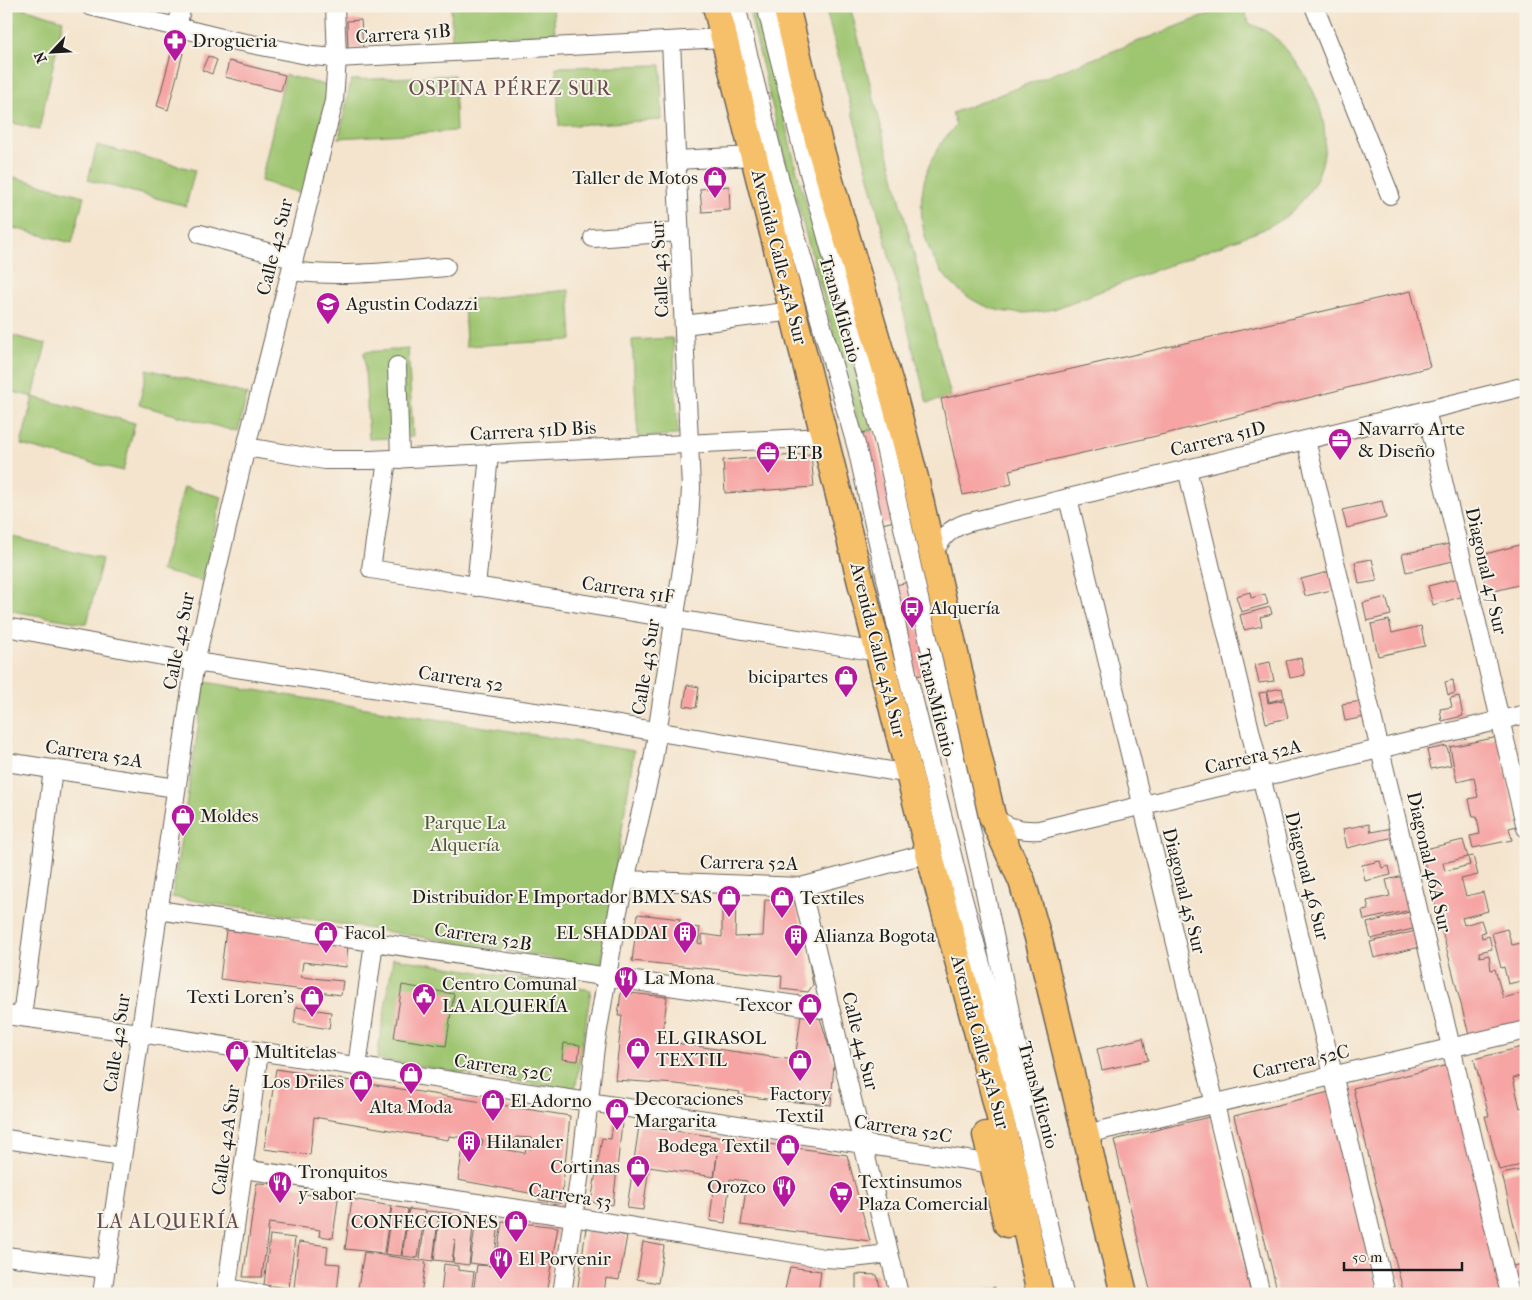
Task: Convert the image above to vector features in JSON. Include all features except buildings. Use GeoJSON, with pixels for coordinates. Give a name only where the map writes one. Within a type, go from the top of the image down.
{"type":"FeatureCollection","features":[{"type":"Feature","properties":{"kind":"highway","name":"Avenida Calle 45A Sur"},"geometry":{"type":"LineString","coordinates":[[716,6],[928,853],[994,1095],[1040,1294]]}},
{"type":"Feature","properties":{"kind":"highway"},"geometry":{"type":"LineString","coordinates":[[786,6],[819,144],[893,394],[933,554],[992,816],[1022,881],[1035,925],[1124,1294]]}},
{"type":"Feature","properties":{"kind":"highway"},"geometry":{"type":"LineString","coordinates":[[928,853],[956,1009],[1023,1294]]}},
{"type":"Feature","properties":{"kind":"street","name":"Carrera 51B"},"geometry":{"type":"LineString","coordinates":[[90,6],[312,56],[337,58],[724,38]]}},
{"type":"Feature","properties":{"kind":"street"},"geometry":{"type":"LineString","coordinates":[[177,27],[182,6]]}},
{"type":"Feature","properties":{"kind":"street","name":"Calle 42 Sur"},"geometry":{"type":"LineString","coordinates":[[102,1294],[195,662],[246,446],[334,101],[337,58],[335,6]]}},
{"type":"Feature","properties":{"kind":"street","name":"TransMilenio"},"geometry":{"type":"LineString","coordinates":[[736,6],[775,163],[857,448],[908,677],[961,891],[1028,1141],[1064,1294]]}},
{"type":"Feature","properties":{"kind":"street","name":"TransMilenio"},"geometry":{"type":"LineString","coordinates":[[766,6],[803,151],[884,442],[984,887],[1037,1140],[1074,1294]]}},
{"type":"Feature","properties":{"kind":"street"},"geometry":{"type":"LineString","coordinates":[[1314,6],[1390,195]]}},
{"type":"Feature","properties":{"kind":"street","name":"Calle 43 Sur"},"geometry":{"type":"LineString","coordinates":[[562,1294],[574,1218],[593,1062],[625,880],[653,760],[690,514],[684,325],[670,40]]}},
{"type":"Feature","properties":{"kind":"street"},"geometry":{"type":"LineString","coordinates":[[676,160],[754,156]]}},
{"type":"Feature","properties":{"kind":"street"},"geometry":{"type":"LineString","coordinates":[[593,238],[679,232]]}},
{"type":"Feature","properties":{"kind":"street"},"geometry":{"type":"LineString","coordinates":[[200,234],[323,275],[360,275],[446,266]]}},
{"type":"Feature","properties":{"kind":"street"},"geometry":{"type":"LineString","coordinates":[[684,325],[793,311]]}},
{"type":"Feature","properties":{"kind":"street"},"geometry":{"type":"LineString","coordinates":[[394,459],[397,366]]}},
{"type":"Feature","properties":{"kind":"street","name":"Carrera 51D"},"geometry":{"type":"LineString","coordinates":[[933,554],[939,542],[952,528],[966,523],[1526,386]]}},
{"type":"Feature","properties":{"kind":"street","name":"Diagonal 47 Sur"},"geometry":{"type":"LineString","coordinates":[[1426,410],[1526,828]]}},
{"type":"Feature","properties":{"kind":"street","name":"Carrera 51D Bis"},"geometry":{"type":"LineString","coordinates":[[246,446],[324,460],[394,459],[824,437]]}},
{"type":"Feature","properties":{"kind":"street","name":"Diagonal 46A Sur"},"geometry":{"type":"LineString","coordinates":[[1306,440],[1510,1294]]}},
{"type":"Feature","properties":{"kind":"street"},"geometry":{"type":"LineString","coordinates":[[476,587],[489,455]]}},
{"type":"Feature","properties":{"kind":"street","name":"Carrera 51F"},"geometry":{"type":"LineString","coordinates":[[394,459],[371,570],[878,652]]}},
{"type":"Feature","properties":{"kind":"street","name":"Diagonal 46 Sur"},"geometry":{"type":"LineString","coordinates":[[1188,469],[1386,1294]]}},
{"type":"Feature","properties":{"kind":"street","name":"Diagonal 45 Sur"},"geometry":{"type":"LineString","coordinates":[[1068,498],[1260,1294]]}},
{"type":"Feature","properties":{"kind":"street","name":"Carrera 52"},"geometry":{"type":"LineString","coordinates":[[6,627],[195,662],[658,731],[909,774]]}},
{"type":"Feature","properties":{"kind":"street","name":"Carrera 52A"},"geometry":{"type":"LineString","coordinates":[[992,816],[1018,830],[1039,830],[1526,714]]}},
{"type":"Feature","properties":{"kind":"street","name":"Carrera 52A"},"geometry":{"type":"LineString","coordinates":[[6,762],[176,788]]}},
{"type":"Feature","properties":{"kind":"street"},"geometry":{"type":"LineString","coordinates":[[14,1016],[54,769]]}},
{"type":"Feature","properties":{"kind":"street","name":"Carrera 52A"},"geometry":{"type":"LineString","coordinates":[[625,880],[801,887],[928,853]]}},
{"type":"Feature","properties":{"kind":"street","name":"Calle 44 Sur"},"geometry":{"type":"LineString","coordinates":[[801,887],[899,1294]]}},
{"type":"Feature","properties":{"kind":"street","name":"Carrera 52B"},"geometry":{"type":"LineString","coordinates":[[158,910],[830,1010]]}},
{"type":"Feature","properties":{"kind":"street"},"geometry":{"type":"LineString","coordinates":[[357,1066],[374,942]]}},
{"type":"Feature","properties":{"kind":"street","name":"Carrera 52C"},"geometry":{"type":"LineString","coordinates":[[14,1016],[140,1033],[993,1164]]}},
{"type":"Feature","properties":{"kind":"street","name":"Carrera 52C"},"geometry":{"type":"LineString","coordinates":[[1086,1134],[1526,1030]]}},
{"type":"Feature","properties":{"kind":"street","name":"Calle 42A Sur"},"geometry":{"type":"LineString","coordinates":[[226,1291],[259,1052]]}},
{"type":"Feature","properties":{"kind":"street"},"geometry":{"type":"LineString","coordinates":[[6,1139],[122,1157]]}},
{"type":"Feature","properties":{"kind":"street","name":"Carrera 53"},"geometry":{"type":"LineString","coordinates":[[243,1169],[574,1218],[824,1258],[852,1259],[889,1254]]}},
{"type":"Feature","properties":{"kind":"street"},"geometry":{"type":"LineString","coordinates":[[6,1256],[106,1269]]}},
{"type":"Feature","properties":{"kind":"street"},"geometry":{"type":"LineString","coordinates":[[226,1291],[263,1294]]}},
{"type":"Feature","properties":{"kind":"green space"},"geometry":{"type":"Polygon","coordinates":[[[9,6],[17,6],[63,20],[39,130],[6,121],[6,17],[9,6]]]}},
{"type":"Feature","properties":{"kind":"green space"},"geometry":{"type":"Polygon","coordinates":[[[451,6],[553,6],[555,33],[452,41],[451,6]]]}},
{"type":"Feature","properties":{"kind":"green space"},"geometry":{"type":"Polygon","coordinates":[[[748,6],[756,6],[799,179],[873,431],[861,433],[785,159],[748,6]]]}},
{"type":"Feature","properties":{"kind":"green space"},"geometry":{"type":"Polygon","coordinates":[[[825,6],[850,6],[951,397],[927,403],[825,6]]]}},
{"type":"Feature","properties":{"kind":"green space"},"geometry":{"type":"Polygon","coordinates":[[[1230,6],[1242,6],[1250,24],[1265,30],[1283,45],[1310,84],[1319,104],[1324,124],[1325,144],[1322,164],[1314,183],[1302,201],[1285,217],[1262,230],[1054,309],[1025,313],[997,310],[969,298],[948,279],[932,256],[924,230],[921,202],[926,175],[937,149],[956,126],[952,113],[1230,6]]]}},
{"type":"Feature","properties":{"kind":"green space"},"geometry":{"type":"Polygon","coordinates":[[[661,65],[662,120],[559,126],[556,67],[661,65]]]}},
{"type":"Feature","properties":{"kind":"green space"},"geometry":{"type":"Polygon","coordinates":[[[285,75],[329,86],[304,194],[261,181],[285,75]]]}},
{"type":"Feature","properties":{"kind":"green space"},"geometry":{"type":"Polygon","coordinates":[[[454,75],[456,131],[339,138],[351,80],[454,75]]]}},
{"type":"Feature","properties":{"kind":"green space"},"geometry":{"type":"Polygon","coordinates":[[[97,145],[195,170],[186,206],[88,180],[97,145]]]}},
{"type":"Feature","properties":{"kind":"green space"},"geometry":{"type":"Polygon","coordinates":[[[6,175],[84,196],[72,243],[6,226],[6,175]]]}},
{"type":"Feature","properties":{"kind":"green space"},"geometry":{"type":"Polygon","coordinates":[[[569,290],[572,340],[466,346],[464,300],[569,290]]]}},
{"type":"Feature","properties":{"kind":"green space"},"geometry":{"type":"Polygon","coordinates":[[[6,334],[46,344],[33,397],[6,390],[6,334]]]}},
{"type":"Feature","properties":{"kind":"green space"},"geometry":{"type":"Polygon","coordinates":[[[673,338],[678,435],[638,437],[632,340],[673,338]]]}},
{"type":"Feature","properties":{"kind":"green space"},"geometry":{"type":"Polygon","coordinates":[[[408,349],[413,437],[369,439],[364,352],[408,349]]]}},
{"type":"Feature","properties":{"kind":"green space"},"geometry":{"type":"Polygon","coordinates":[[[147,369],[247,394],[238,432],[139,405],[147,369]]]}},
{"type":"Feature","properties":{"kind":"green space"},"geometry":{"type":"Polygon","coordinates":[[[33,397],[135,423],[123,471],[21,445],[33,397]]]}},
{"type":"Feature","properties":{"kind":"green space"},"geometry":{"type":"Polygon","coordinates":[[[184,487],[222,497],[203,581],[161,571],[184,487]]]}},
{"type":"Feature","properties":{"kind":"green space"},"geometry":{"type":"Polygon","coordinates":[[[6,535],[102,559],[87,624],[6,610],[6,535]]]}},
{"type":"Feature","properties":{"kind":"green space","name":"Parque La Alquería"},"geometry":{"type":"Polygon","coordinates":[[[205,682],[634,751],[601,966],[172,897],[205,682]]]}},
{"type":"Feature","properties":{"kind":"green space"},"geometry":{"type":"Polygon","coordinates":[[[393,958],[591,990],[575,1091],[377,1059],[393,958]]]}},
{"type":"Feature","properties":{"kind":"place","name":"Drogueria"},"geometry":{"type":"Point","coordinates":[175,62]}},
{"type":"Feature","properties":{"kind":"place","name":"Taller de Motos"},"geometry":{"type":"Point","coordinates":[715,199]}},
{"type":"Feature","properties":{"kind":"place","name":"Agustin Codazzi"},"geometry":{"type":"Point","coordinates":[328,325]}},
{"type":"Feature","properties":{"kind":"place","name":"Navarro Arte & Diseño"},"geometry":{"type":"Point","coordinates":[1340,461]}},
{"type":"Feature","properties":{"kind":"place","name":"ETB"},"geometry":{"type":"Point","coordinates":[768,474]}},
{"type":"Feature","properties":{"kind":"place","name":"Alquería"},"geometry":{"type":"Point","coordinates":[912,629]}},
{"type":"Feature","properties":{"kind":"place","name":"bicipartes"},"geometry":{"type":"Point","coordinates":[846,698]}},
{"type":"Feature","properties":{"kind":"place","name":"Moldes"},"geometry":{"type":"Point","coordinates":[183,837]}},
{"type":"Feature","properties":{"kind":"place","name":"Distribuidor E Importador BMX SAS"},"geometry":{"type":"Point","coordinates":[729,918]}},
{"type":"Feature","properties":{"kind":"place","name":"Textiles"},"geometry":{"type":"Point","coordinates":[782,919]}},
{"type":"Feature","properties":{"kind":"place","name":"Facol"},"geometry":{"type":"Point","coordinates":[326,954]}},
{"type":"Feature","properties":{"kind":"place","name":"EL SHADDAI"},"geometry":{"type":"Point","coordinates":[685,954]}},
{"type":"Feature","properties":{"kind":"place","name":"Alianza Bogota"},"geometry":{"type":"Point","coordinates":[796,957]}},
{"type":"Feature","properties":{"kind":"place","name":"La Mona"},"geometry":{"type":"Point","coordinates":[626,999]}},
{"type":"Feature","properties":{"kind":"place","name":"Centro Comunal LA ALQUERÍA"},"geometry":{"type":"Point","coordinates":[424,1016]}},
{"type":"Feature","properties":{"kind":"place","name":"Texti Loren's"},"geometry":{"type":"Point","coordinates":[312,1018]}},
{"type":"Feature","properties":{"kind":"place","name":"Texcor"},"geometry":{"type":"Point","coordinates":[810,1026]}},
{"type":"Feature","properties":{"kind":"place","name":"EL GIRASOL TEXTIL"},"geometry":{"type":"Point","coordinates":[638,1070]}},
{"type":"Feature","properties":{"kind":"place","name":"Multitelas"},"geometry":{"type":"Point","coordinates":[237,1073]}},
{"type":"Feature","properties":{"kind":"place","name":"Factory Textil"},"geometry":{"type":"Point","coordinates":[800,1082]}},
{"type":"Feature","properties":{"kind":"place","name":"Alta Moda"},"geometry":{"type":"Point","coordinates":[411,1095]}},
{"type":"Feature","properties":{"kind":"place","name":"Los Driles"},"geometry":{"type":"Point","coordinates":[361,1103]}},
{"type":"Feature","properties":{"kind":"place","name":"El Adorno"},"geometry":{"type":"Point","coordinates":[493,1122]}},
{"type":"Feature","properties":{"kind":"place","name":"Decoraciones Margarita"},"geometry":{"type":"Point","coordinates":[617,1131]}},
{"type":"Feature","properties":{"kind":"place","name":"Hilanaler"},"geometry":{"type":"Point","coordinates":[469,1163]}},
{"type":"Feature","properties":{"kind":"place","name":"Bodega Textil"},"geometry":{"type":"Point","coordinates":[788,1167]}},
{"type":"Feature","properties":{"kind":"place","name":"Cortinas"},"geometry":{"type":"Point","coordinates":[638,1188]}},
{"type":"Feature","properties":{"kind":"place","name":"Tronquitos y sabor"},"geometry":{"type":"Point","coordinates":[280,1204]}},
{"type":"Feature","properties":{"kind":"place","name":"Orozco"},"geometry":{"type":"Point","coordinates":[784,1208]}},
{"type":"Feature","properties":{"kind":"place","name":"Textinsumos Plaza Comercial"},"geometry":{"type":"Point","coordinates":[841,1214]}},
{"type":"Feature","properties":{"kind":"place","name":"CONFECCIONES"},"geometry":{"type":"Point","coordinates":[516,1243]}},
{"type":"Feature","properties":{"kind":"place","name":"El Porvenir"},"geometry":{"type":"Point","coordinates":[501,1280]}},
{"type":"Feature","properties":{"kind":"district","name":"OSPINA PÉREZ SUR"},"geometry":{"type":"Point","coordinates":[510,88]}},
{"type":"Feature","properties":{"kind":"district","name":"LA ALQUERÍA"},"geometry":{"type":"Point","coordinates":[168,1221]}}]}
